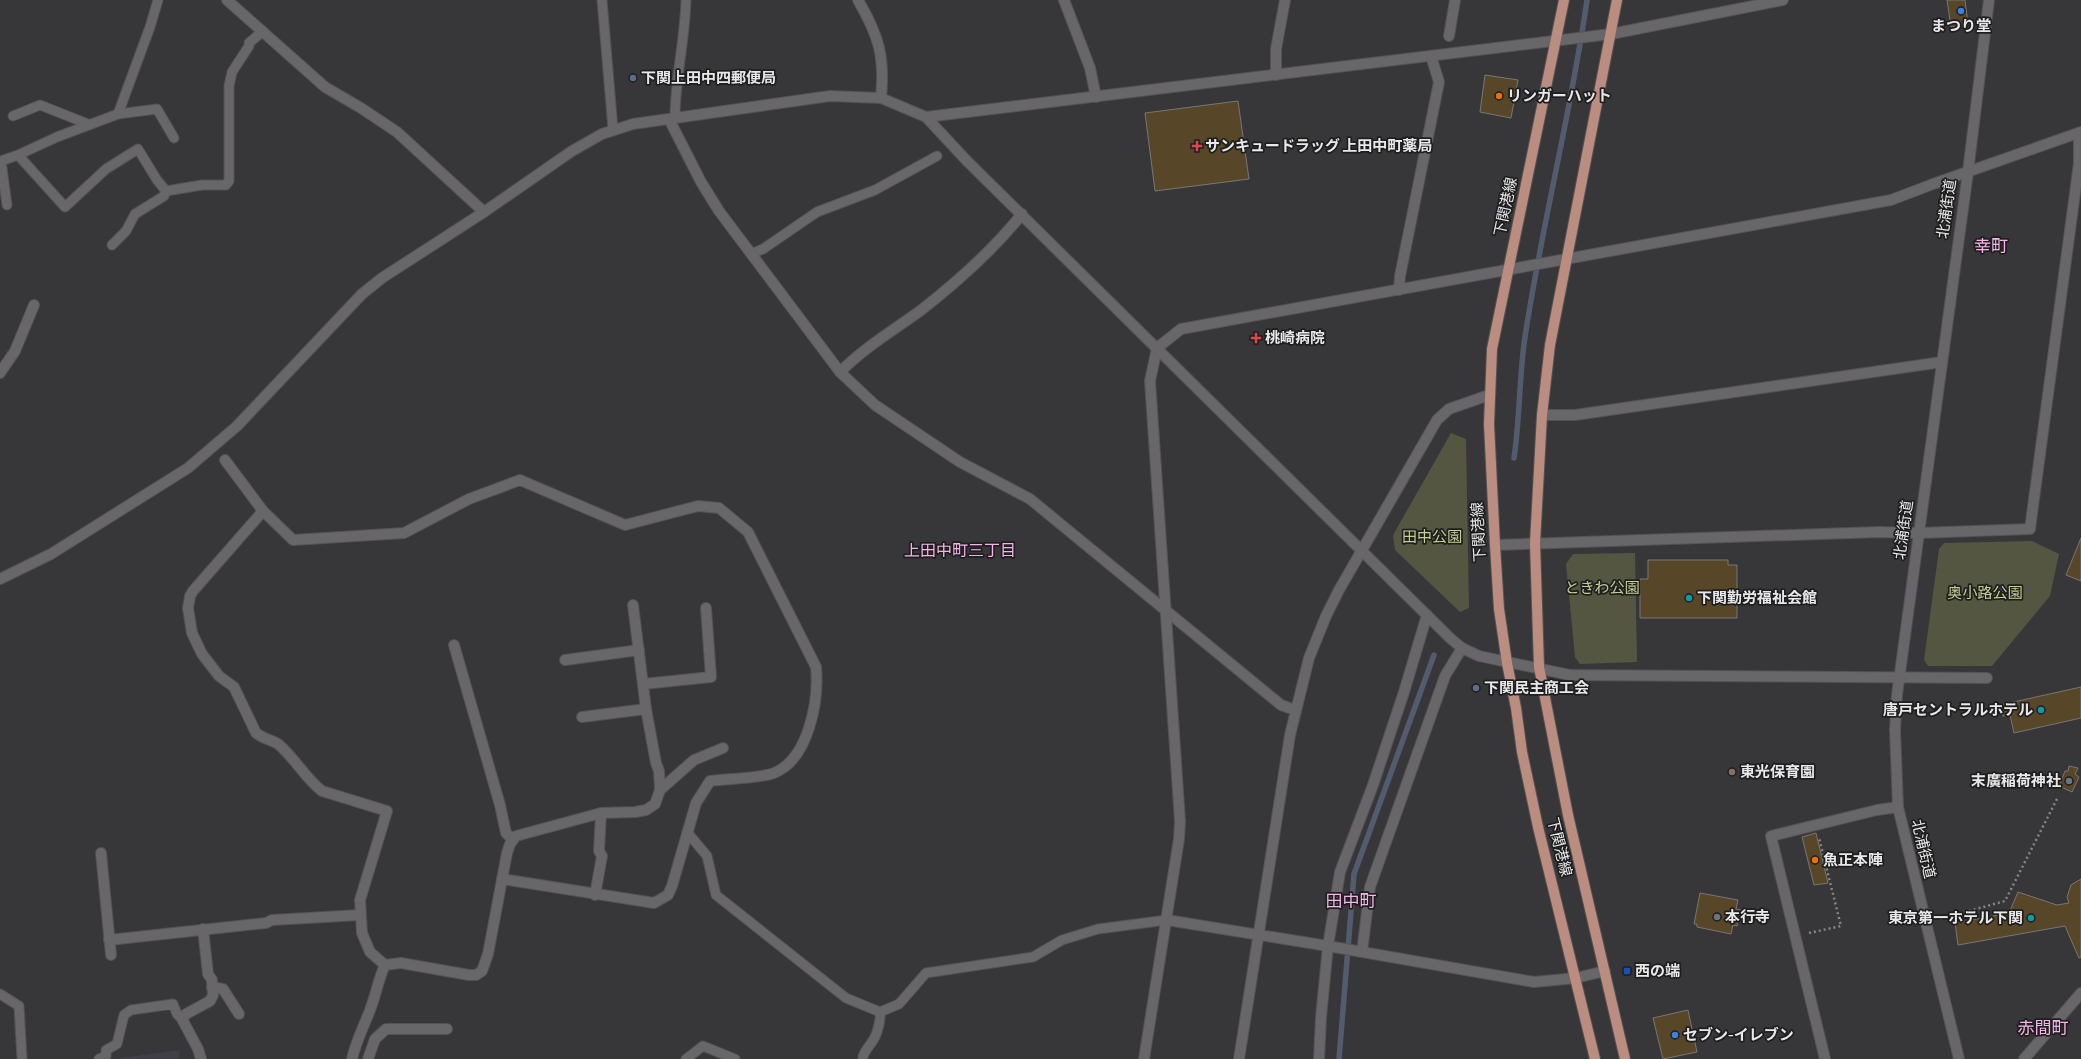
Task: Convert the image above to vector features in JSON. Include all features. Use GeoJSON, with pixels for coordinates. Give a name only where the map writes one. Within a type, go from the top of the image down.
{"type":"FeatureCollection","features":[{"type":"Feature","properties":{"kind":"main road","name":"下関港線"},"geometry":{"type":"LineString","coordinates":[[1564,0],[1492,349],[1488,396],[1495,545],[1500,609],[1507,663],[1516,708],[1522,752],[1538,827],[1595,1059]]}},
{"type":"Feature","properties":{"kind":"main road","name":"下関港線"},"geometry":{"type":"LineString","coordinates":[[1617,0],[1550,345],[1542,415],[1535,543],[1539,667],[1568,815],[1625,1059]]}},
{"type":"Feature","properties":{"kind":"street"},"geometry":{"type":"LineString","coordinates":[[227,0],[325,87],[361,108],[397,132],[484,212]]}},
{"type":"Feature","properties":{"kind":"street"},"geometry":{"type":"LineString","coordinates":[[858,0],[874,30],[881,53],[883,72],[881,98]]}},
{"type":"Feature","properties":{"kind":"street"},"geometry":{"type":"LineString","coordinates":[[1064,0],[1090,68],[1096,97]]}},
{"type":"Feature","properties":{"kind":"street"},"geometry":{"type":"LineString","coordinates":[[1276,75],[1276,49],[1285,0]]}},
{"type":"Feature","properties":{"kind":"street"},"geometry":{"type":"LineString","coordinates":[[1449,36],[1454,0]]}},
{"type":"Feature","properties":{"kind":"street"},"geometry":{"type":"LineString","coordinates":[[926,117],[1611,34],[1783,0]]}},
{"type":"Feature","properties":{"kind":"street","name":"北浦街道"},"geometry":{"type":"LineString","coordinates":[[1959,1059],[1898,807],[1895,730],[1900,678],[1968,172],[1989,0]]}},
{"type":"Feature","properties":{"kind":"street"},"geometry":{"type":"LineString","coordinates":[[1399,290],[1400,276],[1440,82],[1430,56]]}},
{"type":"Feature","properties":{"kind":"street"},"geometry":{"type":"LineString","coordinates":[[0,579],[51,554],[188,468],[236,426],[362,294],[410,259],[484,212],[572,151],[613,130],[633,124],[830,96],[881,98],[926,117],[967,161],[1362,553],[1462,648],[1479,656],[1507,663],[1539,667],[1570,675],[1988,678]]}},
{"type":"Feature","properties":{"kind":"street"},"geometry":{"type":"LineString","coordinates":[[672,119],[700,182],[719,211],[840,372],[875,405],[960,462],[1030,499],[1281,705],[1296,710]]}},
{"type":"Feature","properties":{"kind":"street"},"geometry":{"type":"LineString","coordinates":[[1144,1059],[1167,920],[1179,839],[1180,821],[1150,381],[1157,348],[1181,329],[1399,290],[1521,266],[1554,262],[1891,200],[2080,132],[2079,163],[2030,529],[1919,533],[1879,532],[1495,545]]}},
{"type":"Feature","properties":{"kind":"street"},"geometry":{"type":"LineString","coordinates":[[840,372],[856,356],[943,292],[1006,233],[1022,214]]}},
{"type":"Feature","properties":{"kind":"street"},"geometry":{"type":"LineString","coordinates":[[0,373],[15,351],[34,305]]}},
{"type":"Feature","properties":{"kind":"street"},"geometry":{"type":"LineString","coordinates":[[1542,415],[1575,415],[1942,362]]}},
{"type":"Feature","properties":{"kind":"street"},"geometry":{"type":"LineString","coordinates":[[1239,1059],[1290,735],[1309,658],[1326,616],[1339,590],[1362,553],[1437,420],[1449,409],[1488,396]]}},
{"type":"Feature","properties":{"kind":"street"},"geometry":{"type":"LineString","coordinates":[[225,460],[263,511],[293,540],[404,533],[469,499],[520,480],[625,525],[698,506],[719,508],[748,532],[816,667],[818,683],[812,720],[800,748],[788,764],[774,773],[710,781],[696,803],[672,886],[668,895],[654,903],[595,895],[502,879]]}},
{"type":"Feature","properties":{"kind":"street"},"geometry":{"type":"LineString","coordinates":[[263,511],[190,596],[188,612],[192,633],[208,662],[219,676],[234,687],[256,733],[263,738],[277,743],[322,791],[387,811],[364,882],[360,900],[362,933],[370,952],[385,966]]}},
{"type":"Feature","properties":{"kind":"street"},"geometry":{"type":"LineString","coordinates":[[385,966],[401,963],[476,975],[482,971],[488,954],[507,853],[516,836],[601,812],[625,814],[646,810],[655,804],[660,790],[659,772],[646,709],[633,605]]}},
{"type":"Feature","properties":{"kind":"street"},"geometry":{"type":"LineString","coordinates":[[643,684],[711,677],[706,608]]}},
{"type":"Feature","properties":{"kind":"street"},"geometry":{"type":"LineString","coordinates":[[1319,1059],[1321,1017],[1332,946],[1340,872],[1373,785],[1404,692],[1427,616]]}},
{"type":"Feature","properties":{"kind":"street"},"geometry":{"type":"LineString","coordinates":[[454,645],[500,805],[506,833],[513,840]]}},
{"type":"Feature","properties":{"kind":"street"},"geometry":{"type":"LineString","coordinates":[[1360,952],[1370,887],[1445,676],[1462,648]]}},
{"type":"Feature","properties":{"kind":"street"},"geometry":{"type":"LineString","coordinates":[[565,660],[639,650]]}},
{"type":"Feature","properties":{"kind":"street"},"geometry":{"type":"LineString","coordinates":[[582,717],[646,709]]}},
{"type":"Feature","properties":{"kind":"street"},"geometry":{"type":"LineString","coordinates":[[660,790],[694,760],[723,748]]}},
{"type":"Feature","properties":{"kind":"street"},"geometry":{"type":"LineString","coordinates":[[1825,1059],[1771,836],[1898,807]]}},
{"type":"Feature","properties":{"kind":"street"},"geometry":{"type":"LineString","coordinates":[[595,895],[602,856],[599,850],[601,812]]}},
{"type":"Feature","properties":{"kind":"street"},"geometry":{"type":"LineString","coordinates":[[101,853],[111,955]]}},
{"type":"Feature","properties":{"kind":"street"},"geometry":{"type":"LineString","coordinates":[[109,940],[266,923],[272,920],[360,915]]}},
{"type":"Feature","properties":{"kind":"street"},"geometry":{"type":"LineString","coordinates":[[1167,920],[1332,946],[1534,982],[1576,978],[1605,971]]}},
{"type":"Feature","properties":{"kind":"street"},"geometry":{"type":"LineString","coordinates":[[201,1059],[198,1049],[182,1019],[186,1014],[210,1001],[213,995],[212,980],[208,974],[203,929]]}},
{"type":"Feature","properties":{"kind":"street"},"geometry":{"type":"LineString","coordinates":[[352,1059],[357,1041],[370,1011],[379,977],[385,966]]}},
{"type":"Feature","properties":{"kind":"street"},"geometry":{"type":"LineString","coordinates":[[212,987],[223,989],[239,1014]]}},
{"type":"Feature","properties":{"kind":"street"},"geometry":{"type":"LineString","coordinates":[[2024,1059],[2081,993]]}},
{"type":"Feature","properties":{"kind":"street"},"geometry":{"type":"LineString","coordinates":[[368,1059],[375,1039],[386,1029],[447,1029]]}},
{"type":"Feature","properties":{"kind":"lane"},"geometry":{"type":"LineString","coordinates":[[118,114],[158,0]]}},
{"type":"Feature","properties":{"kind":"lane"},"geometry":{"type":"LineString","coordinates":[[602,0],[613,130]]}},
{"type":"Feature","properties":{"kind":"lane"},"geometry":{"type":"LineString","coordinates":[[672,119],[684,30],[686,0]]}},
{"type":"Feature","properties":{"kind":"lane"},"geometry":{"type":"LineString","coordinates":[[166,191],[202,185],[226,185],[229,181],[230,79],[239,59],[249,46],[249,43],[263,31]]}},
{"type":"Feature","properties":{"kind":"lane"},"geometry":{"type":"LineString","coordinates":[[13,116],[40,105],[88,124]]}},
{"type":"Feature","properties":{"kind":"lane"},"geometry":{"type":"LineString","coordinates":[[7,206],[1,161],[88,124],[118,114],[157,109],[174,138]]}},
{"type":"Feature","properties":{"kind":"lane"},"geometry":{"type":"LineString","coordinates":[[18,155],[65,207],[106,169],[138,149],[157,180],[166,191]]}},
{"type":"Feature","properties":{"kind":"lane"},"geometry":{"type":"LineString","coordinates":[[751,254],[763,249],[817,212],[875,190],[937,156]]}},
{"type":"Feature","properties":{"kind":"lane"},"geometry":{"type":"LineString","coordinates":[[112,245],[126,231],[135,214],[164,196],[166,191]]}},
{"type":"Feature","properties":{"kind":"lane"},"geometry":{"type":"LineString","coordinates":[[687,832],[707,856],[716,895],[846,998],[880,1012],[899,1004],[926,973],[1033,957],[1062,940],[1098,929],[1167,920]]}},
{"type":"Feature","properties":{"kind":"lane"},"geometry":{"type":"LineString","coordinates":[[0,994],[20,1006],[22,1059]]}},
{"type":"Feature","properties":{"kind":"lane"},"geometry":{"type":"LineString","coordinates":[[99,1059],[106,1056],[106,1050],[116,1044],[124,1015],[131,1010],[173,1004],[176,1014],[182,1019]]}},
{"type":"Feature","properties":{"kind":"lane"},"geometry":{"type":"LineString","coordinates":[[863,1058],[865,1050],[875,1037],[881,1017],[880,1012]]}},
{"type":"Feature","properties":{"kind":"lane"},"geometry":{"type":"LineString","coordinates":[[686,1059],[703,1046],[735,1059]]}},
{"type":"Feature","properties":{"kind":"path"},"geometry":{"type":"LineString","coordinates":[[1940,919],[2005,901],[2058,797]]}},
{"type":"Feature","properties":{"kind":"path"},"geometry":{"type":"LineString","coordinates":[[1795,936],[1841,926],[1816,825]]}},
{"type":"Feature","properties":{"kind":"shaded area"},"geometry":{"type":"Polygon","coordinates":[[[180,1050],[178,1059],[113,1059],[180,1050]]]}},
{"type":"Feature","properties":{"kind":"green space","name":"田中公園"},"geometry":{"type":"Polygon","coordinates":[[[1451,433],[1466,439],[1469,608],[1460,612],[1395,550],[1393,535],[1451,433]]]}},
{"type":"Feature","properties":{"kind":"green space","name":"奥小路公園"},"geometry":{"type":"Polygon","coordinates":[[[2032,541],[2059,554],[2050,596],[1992,666],[1928,666],[1924,660],[1939,549],[1944,543],[2032,541]]]}},
{"type":"Feature","properties":{"kind":"green space","name":"ときわ公園"},"geometry":{"type":"Polygon","coordinates":[[[1635,553],[1637,662],[1580,664],[1575,657],[1566,564],[1573,554],[1635,553]]]}},
{"type":"Feature","properties":{"kind":"building"},"geometry":{"type":"Polygon","coordinates":[[[1947,0],[1965,0],[1968,24],[1951,27],[1947,0]]]}},
{"type":"Feature","properties":{"kind":"building","name":"リンガーハット"},"geometry":{"type":"Polygon","coordinates":[[[1485,75],[1518,80],[1511,118],[1480,112],[1485,75]]]}},
{"type":"Feature","properties":{"kind":"building","name":"サンキュードラッグ 上田中町薬局"},"geometry":{"type":"Polygon","coordinates":[[[1238,101],[1249,179],[1155,191],[1145,113],[1238,101]]]}},
{"type":"Feature","properties":{"kind":"building"},"geometry":{"type":"Polygon","coordinates":[[[2081,538],[2081,581],[2066,575],[2081,538]]]}},
{"type":"Feature","properties":{"kind":"building","name":"下関勤労福祉会館"},"geometry":{"type":"Polygon","coordinates":[[[1648,560],[1728,560],[1728,565],[1737,565],[1737,618],[1640,618],[1640,579],[1648,579],[1648,560]]]}},
{"type":"Feature","properties":{"kind":"building","name":"唐戸セントラルホテル"},"geometry":{"type":"Polygon","coordinates":[[[2081,687],[2081,718],[2014,733],[2010,715],[2003,716],[2000,705],[2081,687]]]}},
{"type":"Feature","properties":{"kind":"building","name":"末廣稲荷神社"},"geometry":{"type":"Polygon","coordinates":[[[2069,766],[2078,768],[2075,774],[2079,777],[2072,792],[2059,786],[2065,771],[2068,771],[2069,766]]]}},
{"type":"Feature","properties":{"kind":"building","name":"魚正本陣"},"geometry":{"type":"Polygon","coordinates":[[[1816,833],[1828,883],[1814,885],[1802,837],[1816,833]]]}},
{"type":"Feature","properties":{"kind":"building","name":"東京第一ホテル下関"},"geometry":{"type":"Polygon","coordinates":[[[2081,879],[2081,957],[2079,958],[2065,926],[1958,945],[1955,923],[2009,913],[2018,892],[2057,905],[2069,903],[2067,897],[2071,885],[2081,879]]]}},
{"type":"Feature","properties":{"kind":"building","name":"本行寺"},"geometry":{"type":"Polygon","coordinates":[[[1700,893],[1738,900],[1736,909],[1741,910],[1737,926],[1733,925],[1731,934],[1697,927],[1697,924],[1694,924],[1700,893]]]}},
{"type":"Feature","properties":{"kind":"building","name":"セブン-イレブン"},"geometry":{"type":"Polygon","coordinates":[[[1688,1010],[1697,1052],[1663,1059],[1653,1018],[1688,1010]]]}},
{"type":"Feature","properties":{"kind":"waterway"},"geometry":{"type":"LineString","coordinates":[[1514,458],[1525,337],[1573,84],[1587,0]]}},
{"type":"Feature","properties":{"kind":"waterway"},"geometry":{"type":"LineString","coordinates":[[1339,1059],[1354,874],[1434,655]]}},
{"type":"Feature","properties":{"kind":"place","name":"まつり堂"},"geometry":{"type":"Point","coordinates":[1961,11]}},
{"type":"Feature","properties":{"kind":"place","name":"下関上田中四郵便局"},"geometry":{"type":"Point","coordinates":[633,78]}},
{"type":"Feature","properties":{"kind":"place","name":"リンガーハット"},"geometry":{"type":"Point","coordinates":[1499,96]}},
{"type":"Feature","properties":{"kind":"place","name":"サンキュードラッグ 上田中町薬局"},"geometry":{"type":"Point","coordinates":[1197,146]}},
{"type":"Feature","properties":{"kind":"place","name":"桃崎病院"},"geometry":{"type":"Point","coordinates":[1256,338]}},
{"type":"Feature","properties":{"kind":"place","name":"下関勤労福祉会館"},"geometry":{"type":"Point","coordinates":[1689,598]}},
{"type":"Feature","properties":{"kind":"place","name":"下関民主商工会"},"geometry":{"type":"Point","coordinates":[1476,688]}},
{"type":"Feature","properties":{"kind":"place","name":"唐戸セントラルホテル"},"geometry":{"type":"Point","coordinates":[2041,710]}},
{"type":"Feature","properties":{"kind":"place","name":"東光保育園"},"geometry":{"type":"Point","coordinates":[1732,772]}},
{"type":"Feature","properties":{"kind":"place","name":"末廣稲荷神社"},"geometry":{"type":"Point","coordinates":[2069,781]}},
{"type":"Feature","properties":{"kind":"place","name":"魚正本陣"},"geometry":{"type":"Point","coordinates":[1815,860]}},
{"type":"Feature","properties":{"kind":"place","name":"本行寺"},"geometry":{"type":"Point","coordinates":[1717,917]}},
{"type":"Feature","properties":{"kind":"place","name":"東京第一ホテル下関"},"geometry":{"type":"Point","coordinates":[2031,918]}},
{"type":"Feature","properties":{"kind":"place","name":"西の端"},"geometry":{"type":"Point","coordinates":[1627,971]}},
{"type":"Feature","properties":{"kind":"place","name":"セブン-イレブン"},"geometry":{"type":"Point","coordinates":[1675,1035]}},
{"type":"Feature","properties":{"kind":"district","name":"幸町"},"geometry":{"type":"Point","coordinates":[1991,247]}},
{"type":"Feature","properties":{"kind":"district","name":"上田中町三丁目"},"geometry":{"type":"Point","coordinates":[960,551]}},
{"type":"Feature","properties":{"kind":"district","name":"田中町"},"geometry":{"type":"Point","coordinates":[1351,902]}},
{"type":"Feature","properties":{"kind":"district","name":"赤間町"},"geometry":{"type":"Point","coordinates":[2043,1029]}}]}
